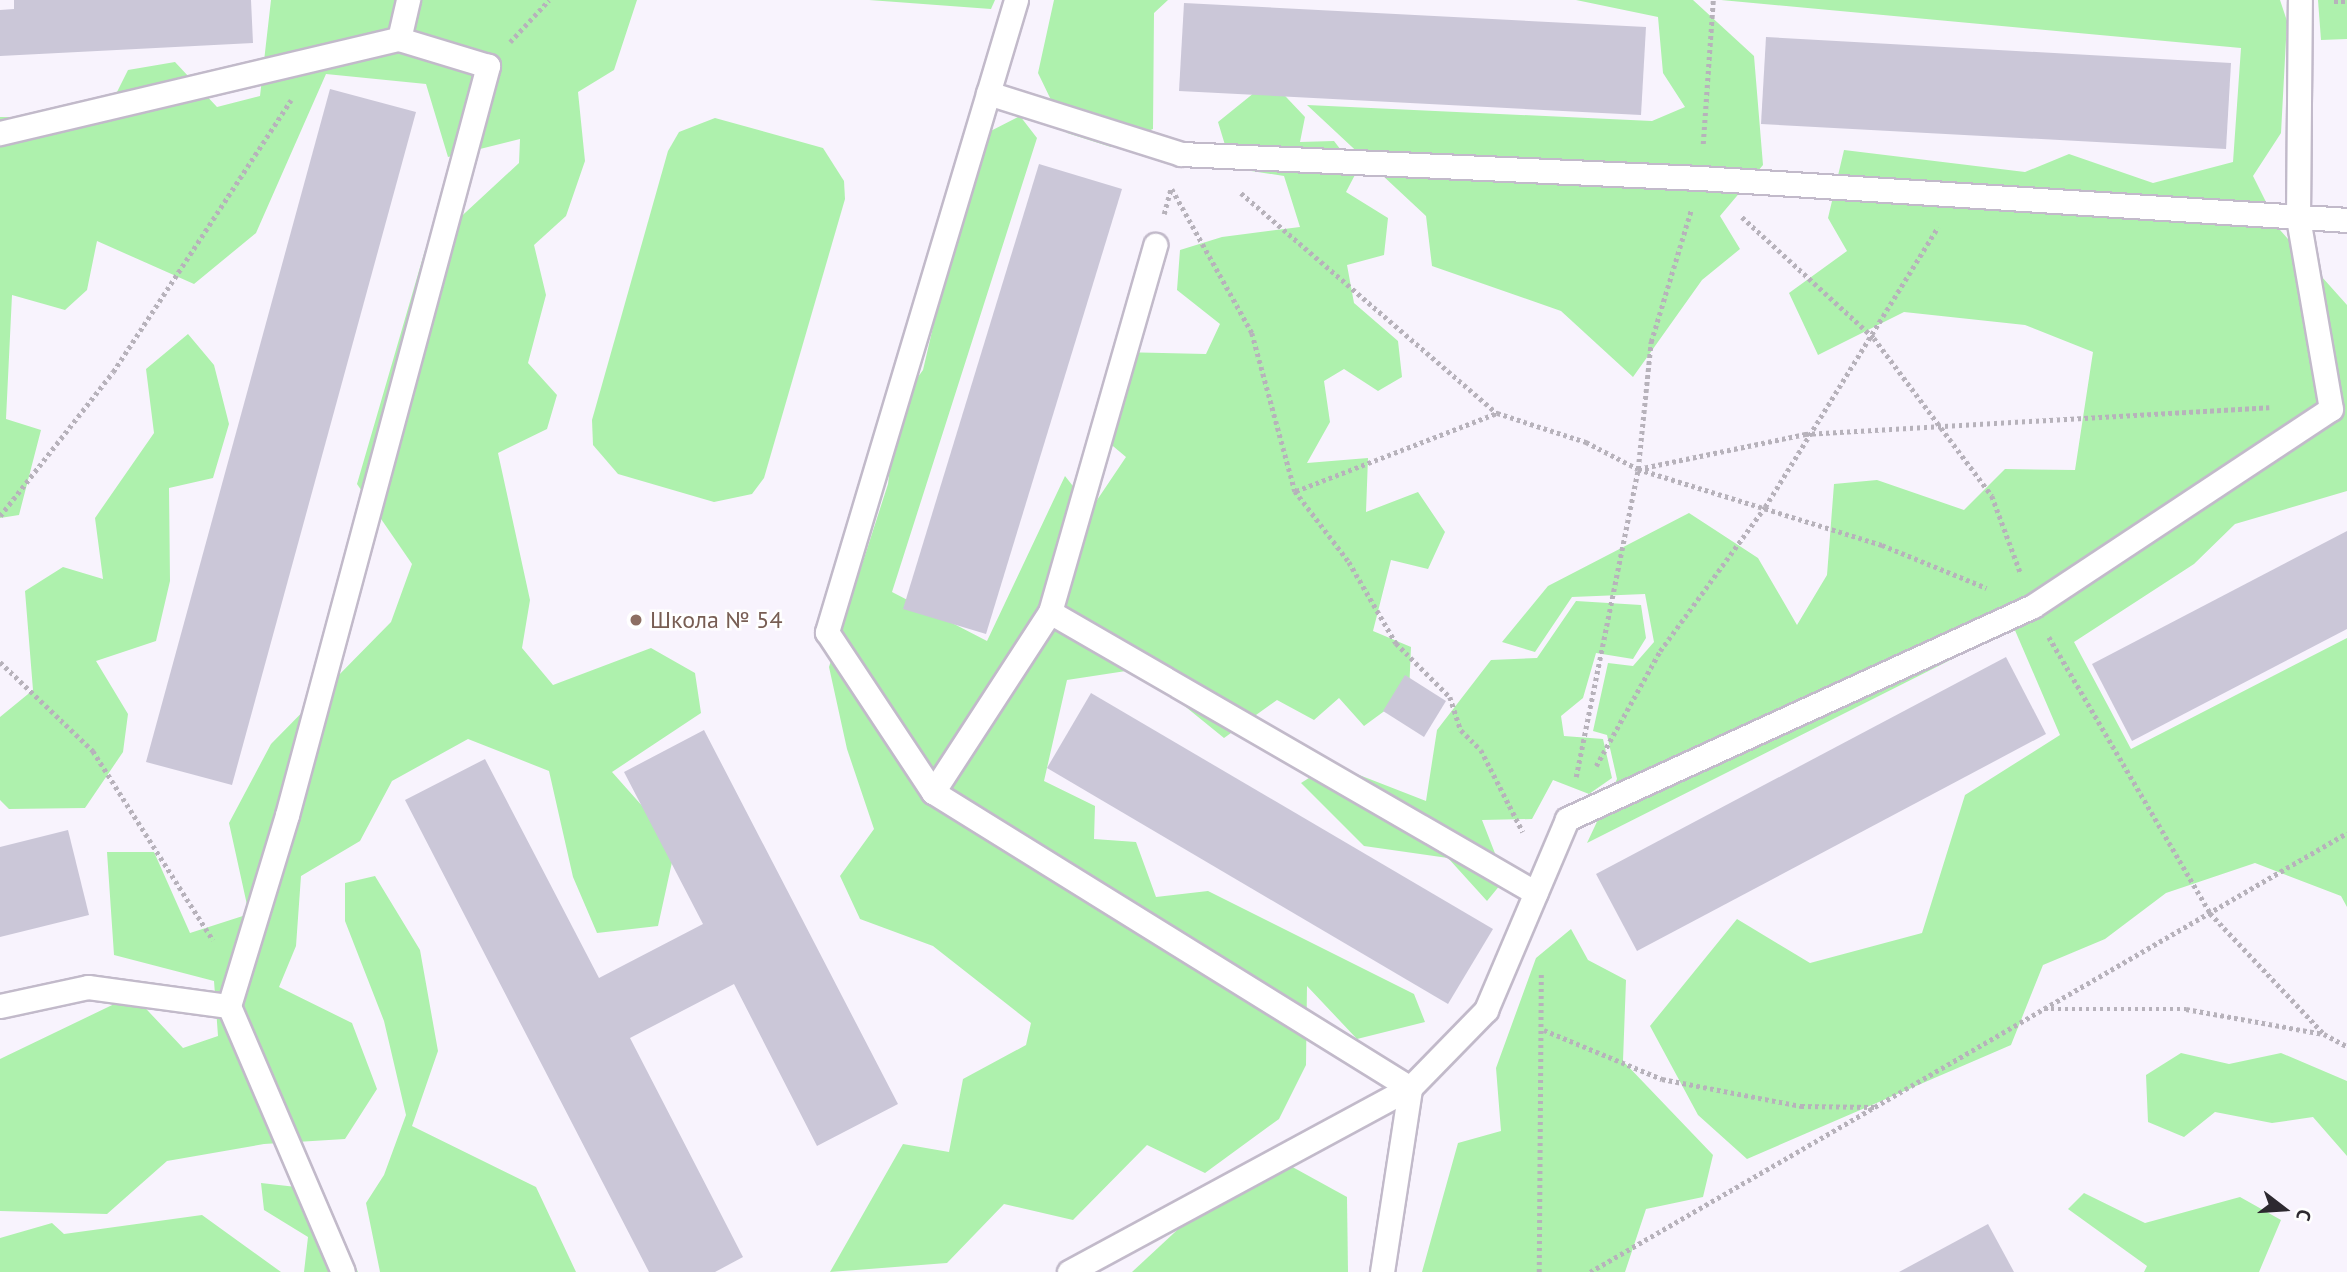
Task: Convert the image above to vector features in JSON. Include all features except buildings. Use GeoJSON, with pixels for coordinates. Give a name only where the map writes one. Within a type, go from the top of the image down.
{"type":"FeatureCollection","features":[{"type":"Feature","properties":{"kind":"lane"},"geometry":{"type":"LineString","coordinates":[[399,39],[408,0]]}},
{"type":"Feature","properties":{"kind":"lane"},"geometry":{"type":"LineString","coordinates":[[1016,0],[827,632],[933,792],[1410,1088]]}},
{"type":"Feature","properties":{"kind":"lane"},"geometry":{"type":"LineString","coordinates":[[1069,1272],[1410,1088],[1486,1010],[1567,819],[2033,606],[2331,409],[2298,218],[2300,0]]}},
{"type":"Feature","properties":{"kind":"lane"},"geometry":{"type":"LineString","coordinates":[[0,133],[326,61],[399,39],[488,66],[287,816],[229,1006],[343,1272]]}},
{"type":"Feature","properties":{"kind":"lane"},"geometry":{"type":"LineString","coordinates":[[988,93],[1181,154],[1700,178],[2347,220]]}},
{"type":"Feature","properties":{"kind":"lane"},"geometry":{"type":"LineString","coordinates":[[933,792],[1050,612],[1155,245]]}},
{"type":"Feature","properties":{"kind":"lane"},"geometry":{"type":"LineString","coordinates":[[1050,612],[1536,893]]}},
{"type":"Feature","properties":{"kind":"lane"},"geometry":{"type":"LineString","coordinates":[[0,1006],[88,987],[229,1006]]}},
{"type":"Feature","properties":{"kind":"lane"},"geometry":{"type":"LineString","coordinates":[[1382,1272],[1410,1088]]}},
{"type":"Feature","properties":{"kind":"path"},"geometry":{"type":"LineString","coordinates":[[488,66],[548,0]]}},
{"type":"Feature","properties":{"kind":"path"},"geometry":{"type":"LineString","coordinates":[[1567,819],[1638,469],[1651,342],[1700,178],[1713,0]]}},
{"type":"Feature","properties":{"kind":"path"},"geometry":{"type":"LineString","coordinates":[[0,516],[113,372],[276,118],[326,61]]}},
{"type":"Feature","properties":{"kind":"path"},"geometry":{"type":"LineString","coordinates":[[1155,245],[1181,154]]}},
{"type":"Feature","properties":{"kind":"path"},"geometry":{"type":"LineString","coordinates":[[1171,188],[1252,332],[1295,491],[1349,562],[1396,643],[1450,698],[1461,730],[1481,750],[1527,840],[1536,893]]}},
{"type":"Feature","properties":{"kind":"path"},"geometry":{"type":"LineString","coordinates":[[1234,188],[1265,209],[1497,413],[1586,442],[1638,469],[1882,545],[2033,606]]}},
{"type":"Feature","properties":{"kind":"path"},"geometry":{"type":"LineString","coordinates":[[1567,819],[1660,651],[1765,507],[1805,434],[1874,338],[1957,195]]}},
{"type":"Feature","properties":{"kind":"path"},"geometry":{"type":"LineString","coordinates":[[1638,469],[1805,434],[2254,407],[2331,409]]}},
{"type":"Feature","properties":{"kind":"path"},"geometry":{"type":"LineString","coordinates":[[1295,491],[1497,413]]}},
{"type":"Feature","properties":{"kind":"path"},"geometry":{"type":"LineString","coordinates":[[0,662],[93,751],[237,978]]}},
{"type":"Feature","properties":{"kind":"path"},"geometry":{"type":"LineString","coordinates":[[1590,1272],[2347,834]]}},
{"type":"Feature","properties":{"kind":"path"},"geometry":{"type":"LineString","coordinates":[[1539,1272],[1544,1030],[1540,961]]}},
{"type":"Feature","properties":{"kind":"path"},"geometry":{"type":"LineString","coordinates":[[2043,1009],[2186,1009],[2324,1034],[2347,1046]]}},
{"type":"Feature","properties":{"kind":"path"},"geometry":{"type":"LineString","coordinates":[[1544,1030],[1662,1079],[1801,1106],[1875,1107]]}},
{"type":"Feature","properties":{"kind":"green space"},"geometry":{"type":"Polygon","coordinates":[[[271,0],[637,0],[614,70],[578,92],[585,161],[566,216],[534,245],[546,295],[528,363],[557,395],[547,429],[498,453],[530,600],[522,648],[553,685],[651,648],[695,673],[701,713],[612,772],[676,844],[658,926],[597,933],[573,877],[549,771],[468,739],[392,781],[360,841],[301,876],[296,946],[279,987],[352,1023],[377,1089],[345,1139],[264,1144],[167,1161],[107,1214],[0,1211],[0,1059],[133,995],[183,1048],[218,1036],[214,981],[114,955],[107,852],[154,852],[190,933],[249,914],[229,823],[271,744],[391,622],[412,564],[357,484],[425,250],[519,163],[520,139],[448,157],[426,84],[326,74],[256,233],[194,284],[97,241],[87,290],[65,310],[12,295],[6,419],[41,430],[19,515],[0,518],[0,117],[104,118],[128,70],[175,62],[217,107],[260,96],[271,0]]]}},
{"type":"Feature","properties":{"kind":"green space"},"geometry":{"type":"Polygon","coordinates":[[[869,0],[995,0],[991,9],[869,0]]]}},
{"type":"Feature","properties":{"kind":"green space"},"geometry":{"type":"Polygon","coordinates":[[[1054,0],[1168,0],[1154,13],[1153,129],[1111,147],[1067,133],[1038,73],[1054,0]]]}},
{"type":"Feature","properties":{"kind":"green space"},"geometry":{"type":"Polygon","coordinates":[[[1576,0],[1693,0],[1754,56],[1763,165],[1720,216],[1740,249],[1702,280],[1633,377],[1561,311],[1432,266],[1426,216],[1307,105],[1652,121],[1685,107],[1663,73],[1658,17],[1576,0]]]}},
{"type":"Feature","properties":{"kind":"green space"},"geometry":{"type":"Polygon","coordinates":[[[1721,0],[2280,0],[2287,21],[2281,133],[2253,176],[2280,230],[2347,305],[2347,491],[2235,524],[2194,564],[2074,642],[2131,749],[2347,638],[2347,907],[2341,896],[2255,863],[2166,893],[2105,939],[2043,965],[2011,1045],[1747,1159],[1698,1115],[1650,1026],[1737,919],[1810,963],[1922,933],[1965,795],[2060,735],[2014,628],[1587,843],[1617,779],[1607,735],[1593,731],[1608,663],[1633,666],[1654,642],[1645,594],[1572,597],[1535,652],[1502,642],[1548,586],[1689,513],[1758,558],[1797,625],[1827,575],[1834,484],[1877,480],[1964,510],[2005,469],[2075,470],[2093,352],[2025,325],[1904,312],[1818,355],[1789,293],[1847,251],[1828,218],[1844,150],[2025,172],[2069,154],[2153,183],[2233,162],[2241,48],[1721,0]]]}},
{"type":"Feature","properties":{"kind":"green space"},"geometry":{"type":"Polygon","coordinates":[[[2318,0],[2347,0],[2347,39],[2321,40],[2318,0]]]}},
{"type":"Feature","properties":{"kind":"green space"},"geometry":{"type":"Polygon","coordinates":[[[1270,80],[1305,117],[1300,142],[1334,141],[1357,171],[1346,192],[1388,218],[1384,255],[1347,265],[1354,303],[1398,341],[1402,377],[1378,391],[1344,369],[1324,381],[1330,422],[1307,463],[1368,458],[1366,512],[1418,492],[1445,532],[1428,569],[1391,560],[1373,631],[1411,647],[1409,693],[1364,726],[1339,698],[1314,720],[1277,700],[1224,738],[1139,669],[1067,680],[1044,781],[1095,806],[1094,839],[1136,842],[1156,897],[1208,891],[1414,994],[1425,1022],[1357,1039],[1307,986],[1306,1065],[1279,1119],[1205,1173],[1147,1145],[1073,1220],[1004,1204],[947,1263],[830,1272],[903,1144],[949,1152],[963,1079],[1026,1045],[1031,1023],[933,946],[860,919],[840,876],[874,829],[847,749],[829,667],[888,484],[897,406],[923,370],[977,138],[1020,116],[1037,138],[892,592],[987,641],[1065,476],[1091,509],[1126,457],[1095,431],[1119,352],[1206,354],[1220,324],[1177,290],[1180,250],[1222,237],[1300,227],[1284,176],[1232,168],[1218,122],[1270,80]]]}},
{"type":"Feature","properties":{"kind":"green space"},"geometry":{"type":"Polygon","coordinates":[[[715,118],[823,148],[844,181],[845,199],[764,478],[752,494],[714,502],[618,474],[593,445],[592,420],[668,151],[679,132],[715,118]]]}},
{"type":"Feature","properties":{"kind":"green space"},"geometry":{"type":"Polygon","coordinates":[[[188,334],[214,365],[229,424],[213,478],[169,488],[170,581],[156,641],[96,661],[128,714],[123,752],[85,808],[9,809],[0,800],[0,717],[33,690],[25,591],[63,567],[103,579],[95,518],[154,433],[146,369],[188,334]]]}},
{"type":"Feature","properties":{"kind":"green space"},"geometry":{"type":"Polygon","coordinates":[[[1576,601],[1641,605],[1646,638],[1633,659],[1596,653],[1583,698],[1561,716],[1564,736],[1603,739],[1612,778],[1589,794],[1553,780],[1532,819],[1482,820],[1505,879],[1487,901],[1448,858],[1364,846],[1301,783],[1331,764],[1426,801],[1437,730],[1491,660],[1537,658],[1576,601]]]}},
{"type":"Feature","properties":{"kind":"green space"},"geometry":{"type":"Polygon","coordinates":[[[375,876],[420,950],[438,1051],[412,1126],[536,1187],[576,1272],[380,1272],[366,1203],[384,1175],[406,1115],[384,1021],[345,921],[345,883],[375,876]]]}},
{"type":"Feature","properties":{"kind":"green space"},"geometry":{"type":"Polygon","coordinates":[[[1571,929],[1588,960],[1626,980],[1623,1061],[1713,1155],[1703,1197],[1646,1209],[1625,1272],[1422,1272],[1458,1143],[1501,1131],[1496,1068],[1536,958],[1571,929]]]}},
{"type":"Feature","properties":{"kind":"green space"},"geometry":{"type":"Polygon","coordinates":[[[2181,1053],[2229,1064],[2281,1053],[2347,1081],[2347,1156],[2313,1117],[2272,1123],[2215,1112],[2184,1137],[2148,1122],[2146,1075],[2181,1053]]]}},
{"type":"Feature","properties":{"kind":"green space"},"geometry":{"type":"Polygon","coordinates":[[[1287,1164],[1347,1197],[1348,1272],[1132,1272],[1202,1207],[1287,1164]]]}},
{"type":"Feature","properties":{"kind":"green space"},"geometry":{"type":"Polygon","coordinates":[[[261,1183],[323,1190],[358,1272],[304,1272],[308,1237],[264,1210],[261,1183]]]}},
{"type":"Feature","properties":{"kind":"green space"},"geometry":{"type":"Polygon","coordinates":[[[2084,1193],[2145,1223],[2240,1197],[2281,1220],[2259,1272],[2144,1272],[2147,1266],[2068,1209],[2084,1193]]]}},
{"type":"Feature","properties":{"kind":"green space"},"geometry":{"type":"Polygon","coordinates":[[[202,1215],[281,1272],[0,1272],[0,1238],[52,1223],[64,1234],[202,1215]]]}},
{"type":"Feature","properties":{"kind":"place","name":"Школа № 54"},"geometry":{"type":"Point","coordinates":[636,620]}}]}
